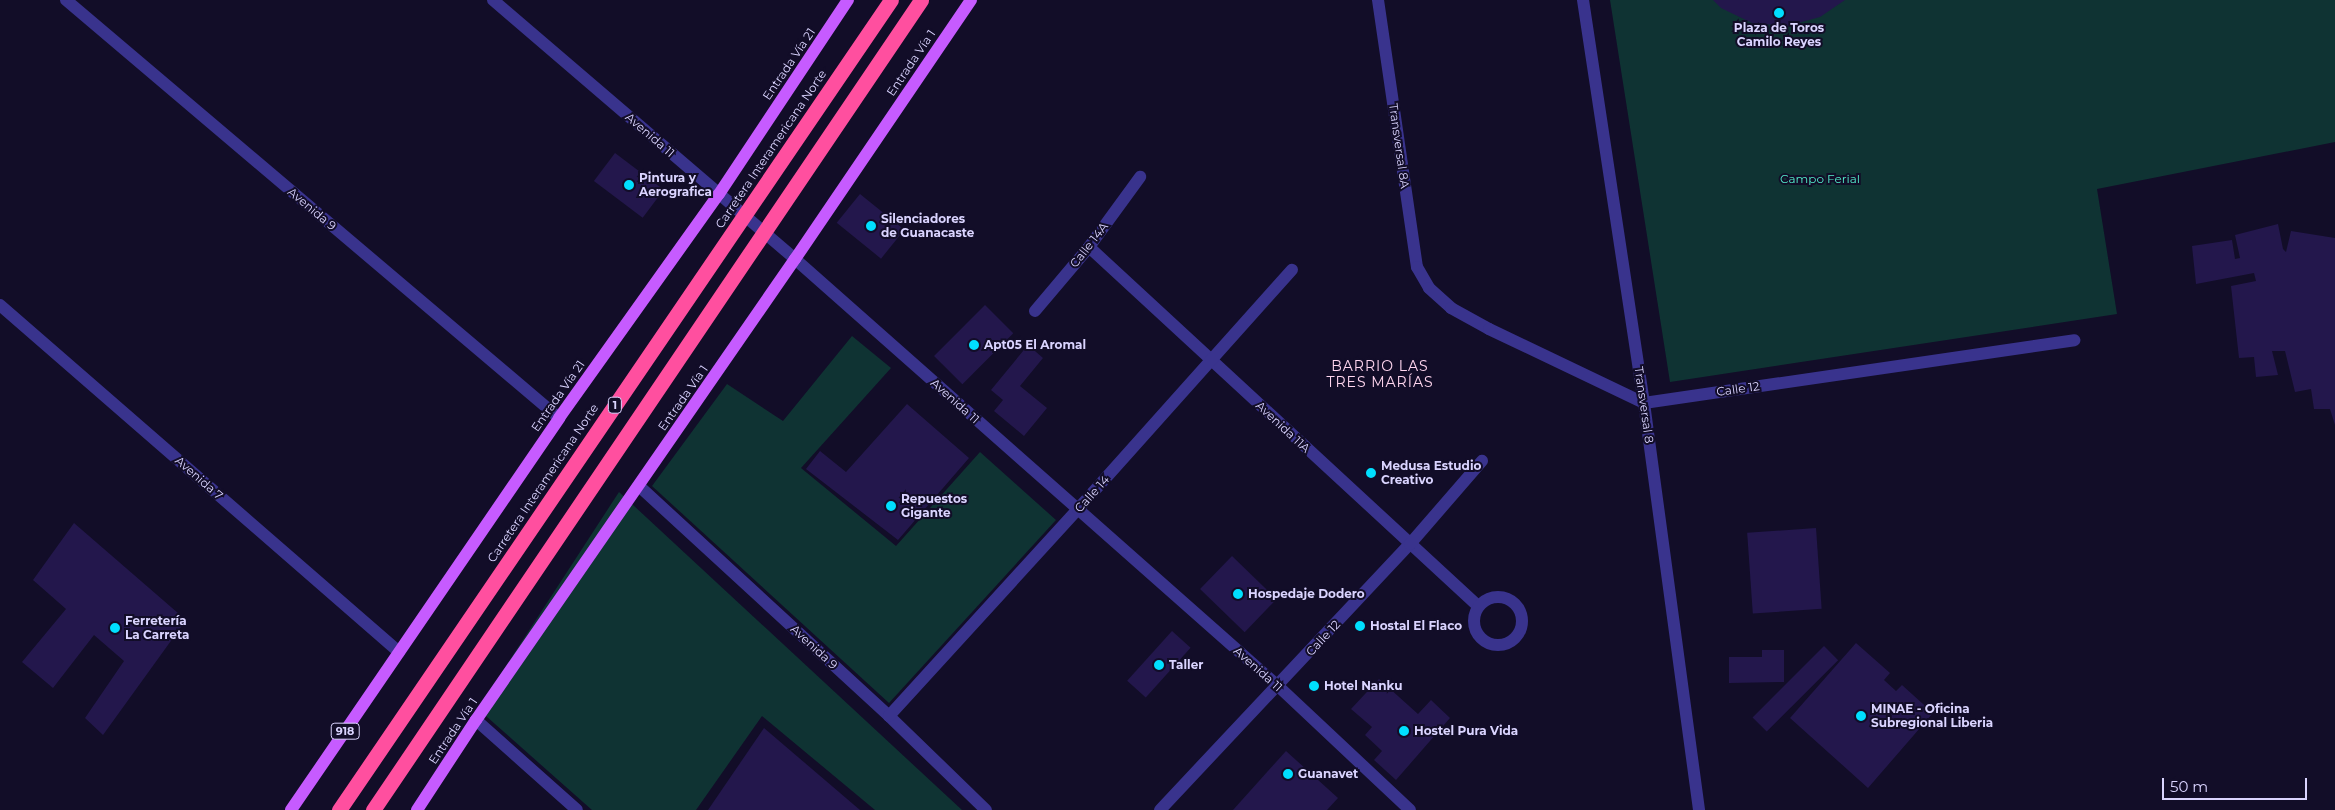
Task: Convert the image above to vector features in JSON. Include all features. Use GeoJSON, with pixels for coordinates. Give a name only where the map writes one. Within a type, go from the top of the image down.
{"type":"FeatureCollection","features":[{"type":"Feature","properties":{"kind":"highway","name":"Carretera Interamericana Norte"},"geometry":{"type":"LineString","coordinates":[[339,810],[890,0]]}},
{"type":"Feature","properties":{"kind":"highway","name":"1"},"geometry":{"type":"LineString","coordinates":[[373,810],[921,0]]}},
{"type":"Feature","properties":{"kind":"main road","name":"Entrada Vía 21"},"geometry":{"type":"LineString","coordinates":[[291,810],[558,418],[719,194],[848,0]]}},
{"type":"Feature","properties":{"kind":"main road","name":"Entrada Vía 1"},"geometry":{"type":"LineString","coordinates":[[417,810],[476,720],[639,486],[971,0]]}},
{"type":"Feature","properties":{"kind":"street","name":"Avenida 9"},"geometry":{"type":"LineString","coordinates":[[66,0],[558,418]]}},
{"type":"Feature","properties":{"kind":"street","name":"Avenida 11"},"geometry":{"type":"LineString","coordinates":[[493,0],[795,259],[1278,686],[1410,810]]}},
{"type":"Feature","properties":{"kind":"street","name":"Transversal 8A"},"geometry":{"type":"LineString","coordinates":[[1378,0],[1417,267],[1429,288],[1451,308],[1489,329],[1644,403]]}},
{"type":"Feature","properties":{"kind":"street","name":"Transversal 8"},"geometry":{"type":"LineString","coordinates":[[1583,0],[1644,403],[1699,810]]}},
{"type":"Feature","properties":{"kind":"street","name":"Calle 14A"},"geometry":{"type":"LineString","coordinates":[[1035,311],[1089,247],[1140,177]]}},
{"type":"Feature","properties":{"kind":"street","name":"Avenida 11A"},"geometry":{"type":"LineString","coordinates":[[1089,247],[1478,606]]}},
{"type":"Feature","properties":{"kind":"street","name":"Calle 14"},"geometry":{"type":"LineString","coordinates":[[889,716],[1292,270]]}},
{"type":"Feature","properties":{"kind":"street","name":"Avenida 7"},"geometry":{"type":"LineString","coordinates":[[0,305],[398,652]]}},
{"type":"Feature","properties":{"kind":"street","name":"Calle 12"},"geometry":{"type":"LineString","coordinates":[[1644,403],[2074,340]]}},
{"type":"Feature","properties":{"kind":"street","name":"Calle 12"},"geometry":{"type":"LineString","coordinates":[[1160,810],[1410,544],[1482,460]]}},
{"type":"Feature","properties":{"kind":"street","name":"Avenida 9"},"geometry":{"type":"LineString","coordinates":[[639,486],[889,716],[986,810]]}},
{"type":"Feature","properties":{"kind":"street"},"geometry":{"type":"LineString","coordinates":[[476,720],[577,810]]}},
{"type":"Feature","properties":{"kind":"green space","name":"Campo Ferial"},"geometry":{"type":"Polygon","coordinates":[[[1610,0],[2335,0],[2335,142],[2097,189],[2117,314],[1670,382],[1610,0]]]}},
{"type":"Feature","properties":{"kind":"green space"},"geometry":{"type":"Polygon","coordinates":[[[852,336],[891,368],[801,468],[896,546],[980,452],[1056,520],[889,703],[652,486],[727,384],[783,421],[852,336]]]}},
{"type":"Feature","properties":{"kind":"green space"},"geometry":{"type":"Polygon","coordinates":[[[619,492],[962,810],[875,810],[762,716],[696,810],[592,810],[478,709],[619,492]]]}},
{"type":"Feature","properties":{"kind":"building","name":"Plaza de Toros Camilo Reyes"},"geometry":{"type":"Polygon","coordinates":[[[1713,0],[1845,0],[1820,17],[1787,26],[1752,23],[1721,8],[1713,0]]]}},
{"type":"Feature","properties":{"kind":"building","name":"Pintura y Aerografica"},"geometry":{"type":"Polygon","coordinates":[[[615,153],[664,190],[643,218],[594,181],[615,153]]]}},
{"type":"Feature","properties":{"kind":"building","name":"Silenciadores de Guanacaste"},"geometry":{"type":"Polygon","coordinates":[[[860,194],[904,230],[881,259],[837,223],[860,194]]]}},
{"type":"Feature","properties":{"kind":"building"},"geometry":{"type":"Polygon","coordinates":[[[2278,224],[2283,249],[2286,252],[2291,231],[2335,238],[2335,425],[2330,409],[2314,409],[2311,389],[2295,392],[2285,351],[2272,351],[2278,375],[2256,377],[2254,357],[2239,358],[2231,286],[2256,281],[2254,273],[2196,284],[2192,246],[2232,240],[2235,259],[2240,258],[2235,235],[2278,224]]]}},
{"type":"Feature","properties":{"kind":"building","name":"Apt05 El Aromal"},"geometry":{"type":"Polygon","coordinates":[[[985,305],[1013,333],[962,384],[934,356],[985,305]]]}},
{"type":"Feature","properties":{"kind":"building"},"geometry":{"type":"Polygon","coordinates":[[[1028,345],[1043,358],[1020,386],[1047,408],[1024,436],[994,411],[1003,400],[991,390],[1028,345]]]}},
{"type":"Feature","properties":{"kind":"building","name":"Repuestos Gigante"},"geometry":{"type":"Polygon","coordinates":[[[907,404],[969,458],[898,540],[806,469],[820,451],[846,472],[907,404]]]}},
{"type":"Feature","properties":{"kind":"building","name":"Ferretería La Carreta"},"geometry":{"type":"Polygon","coordinates":[[[74,523],[186,620],[103,735],[85,718],[124,661],[94,635],[53,688],[22,662],[66,609],[33,580],[74,523]]]}},
{"type":"Feature","properties":{"kind":"building"},"geometry":{"type":"Polygon","coordinates":[[[1816,528],[1822,609],[1753,614],[1747,533],[1816,528]]]}},
{"type":"Feature","properties":{"kind":"building","name":"Hospedaje Dodero"},"geometry":{"type":"Polygon","coordinates":[[[1232,556],[1277,599],[1245,632],[1200,589],[1232,556]]]}},
{"type":"Feature","properties":{"kind":"building","name":"Taller"},"geometry":{"type":"Polygon","coordinates":[[[1172,631],[1191,648],[1146,698],[1127,681],[1172,631]]]}},
{"type":"Feature","properties":{"kind":"building","name":"MINAE - Oficina Subregional Liberia"},"geometry":{"type":"Polygon","coordinates":[[[1856,643],[1890,673],[1884,680],[1896,691],[1902,685],[1933,713],[1868,788],[1790,718],[1856,643]]]}},
{"type":"Feature","properties":{"kind":"building"},"geometry":{"type":"Polygon","coordinates":[[[1824,646],[1838,660],[1767,732],[1753,717],[1824,646]]]}},
{"type":"Feature","properties":{"kind":"building"},"geometry":{"type":"Polygon","coordinates":[[[1762,650],[1784,650],[1784,682],[1729,683],[1729,657],[1762,657],[1762,650]]]}},
{"type":"Feature","properties":{"kind":"building","name":"Hostel Pura Vida"},"geometry":{"type":"Polygon","coordinates":[[[1379,679],[1418,714],[1431,700],[1450,718],[1396,780],[1374,760],[1382,751],[1365,735],[1372,727],[1351,709],[1379,679]]]}},
{"type":"Feature","properties":{"kind":"building"},"geometry":{"type":"Polygon","coordinates":[[[764,728],[860,810],[708,810],[764,728]]]}},
{"type":"Feature","properties":{"kind":"building","name":"Guanavet"},"geometry":{"type":"Polygon","coordinates":[[[1286,751],[1338,798],[1327,810],[1233,810],[1286,751]]]}},
{"type":"Feature","properties":{"kind":"place","name":"Plaza de Toros Camilo Reyes"},"geometry":{"type":"Point","coordinates":[1779,13]}},
{"type":"Feature","properties":{"kind":"place","name":"Pintura y Aerografica"},"geometry":{"type":"Point","coordinates":[629,185]}},
{"type":"Feature","properties":{"kind":"place","name":"Silenciadores de Guanacaste"},"geometry":{"type":"Point","coordinates":[871,226]}},
{"type":"Feature","properties":{"kind":"place","name":"Apt05 El Aromal"},"geometry":{"type":"Point","coordinates":[974,345]}},
{"type":"Feature","properties":{"kind":"place","name":"Medusa Estudio Creativo"},"geometry":{"type":"Point","coordinates":[1371,473]}},
{"type":"Feature","properties":{"kind":"place","name":"Repuestos Gigante"},"geometry":{"type":"Point","coordinates":[891,506]}},
{"type":"Feature","properties":{"kind":"place","name":"Hospedaje Dodero"},"geometry":{"type":"Point","coordinates":[1238,594]}},
{"type":"Feature","properties":{"kind":"place","name":"Hostal El Flaco"},"geometry":{"type":"Point","coordinates":[1360,626]}},
{"type":"Feature","properties":{"kind":"place","name":"Ferretería La Carreta"},"geometry":{"type":"Point","coordinates":[115,628]}},
{"type":"Feature","properties":{"kind":"place","name":"Taller"},"geometry":{"type":"Point","coordinates":[1159,665]}},
{"type":"Feature","properties":{"kind":"place","name":"Hotel Nanku"},"geometry":{"type":"Point","coordinates":[1314,686]}},
{"type":"Feature","properties":{"kind":"place","name":"MINAE - Oficina Subregional Liberia"},"geometry":{"type":"Point","coordinates":[1861,716]}},
{"type":"Feature","properties":{"kind":"place","name":"Hostel Pura Vida"},"geometry":{"type":"Point","coordinates":[1404,731]}},
{"type":"Feature","properties":{"kind":"place","name":"Guanavet"},"geometry":{"type":"Point","coordinates":[1288,774]}},
{"type":"Feature","properties":{"kind":"district","name":"BARRIO LAS TRES MARÍAS"},"geometry":{"type":"Point","coordinates":[1380,374]}}]}
